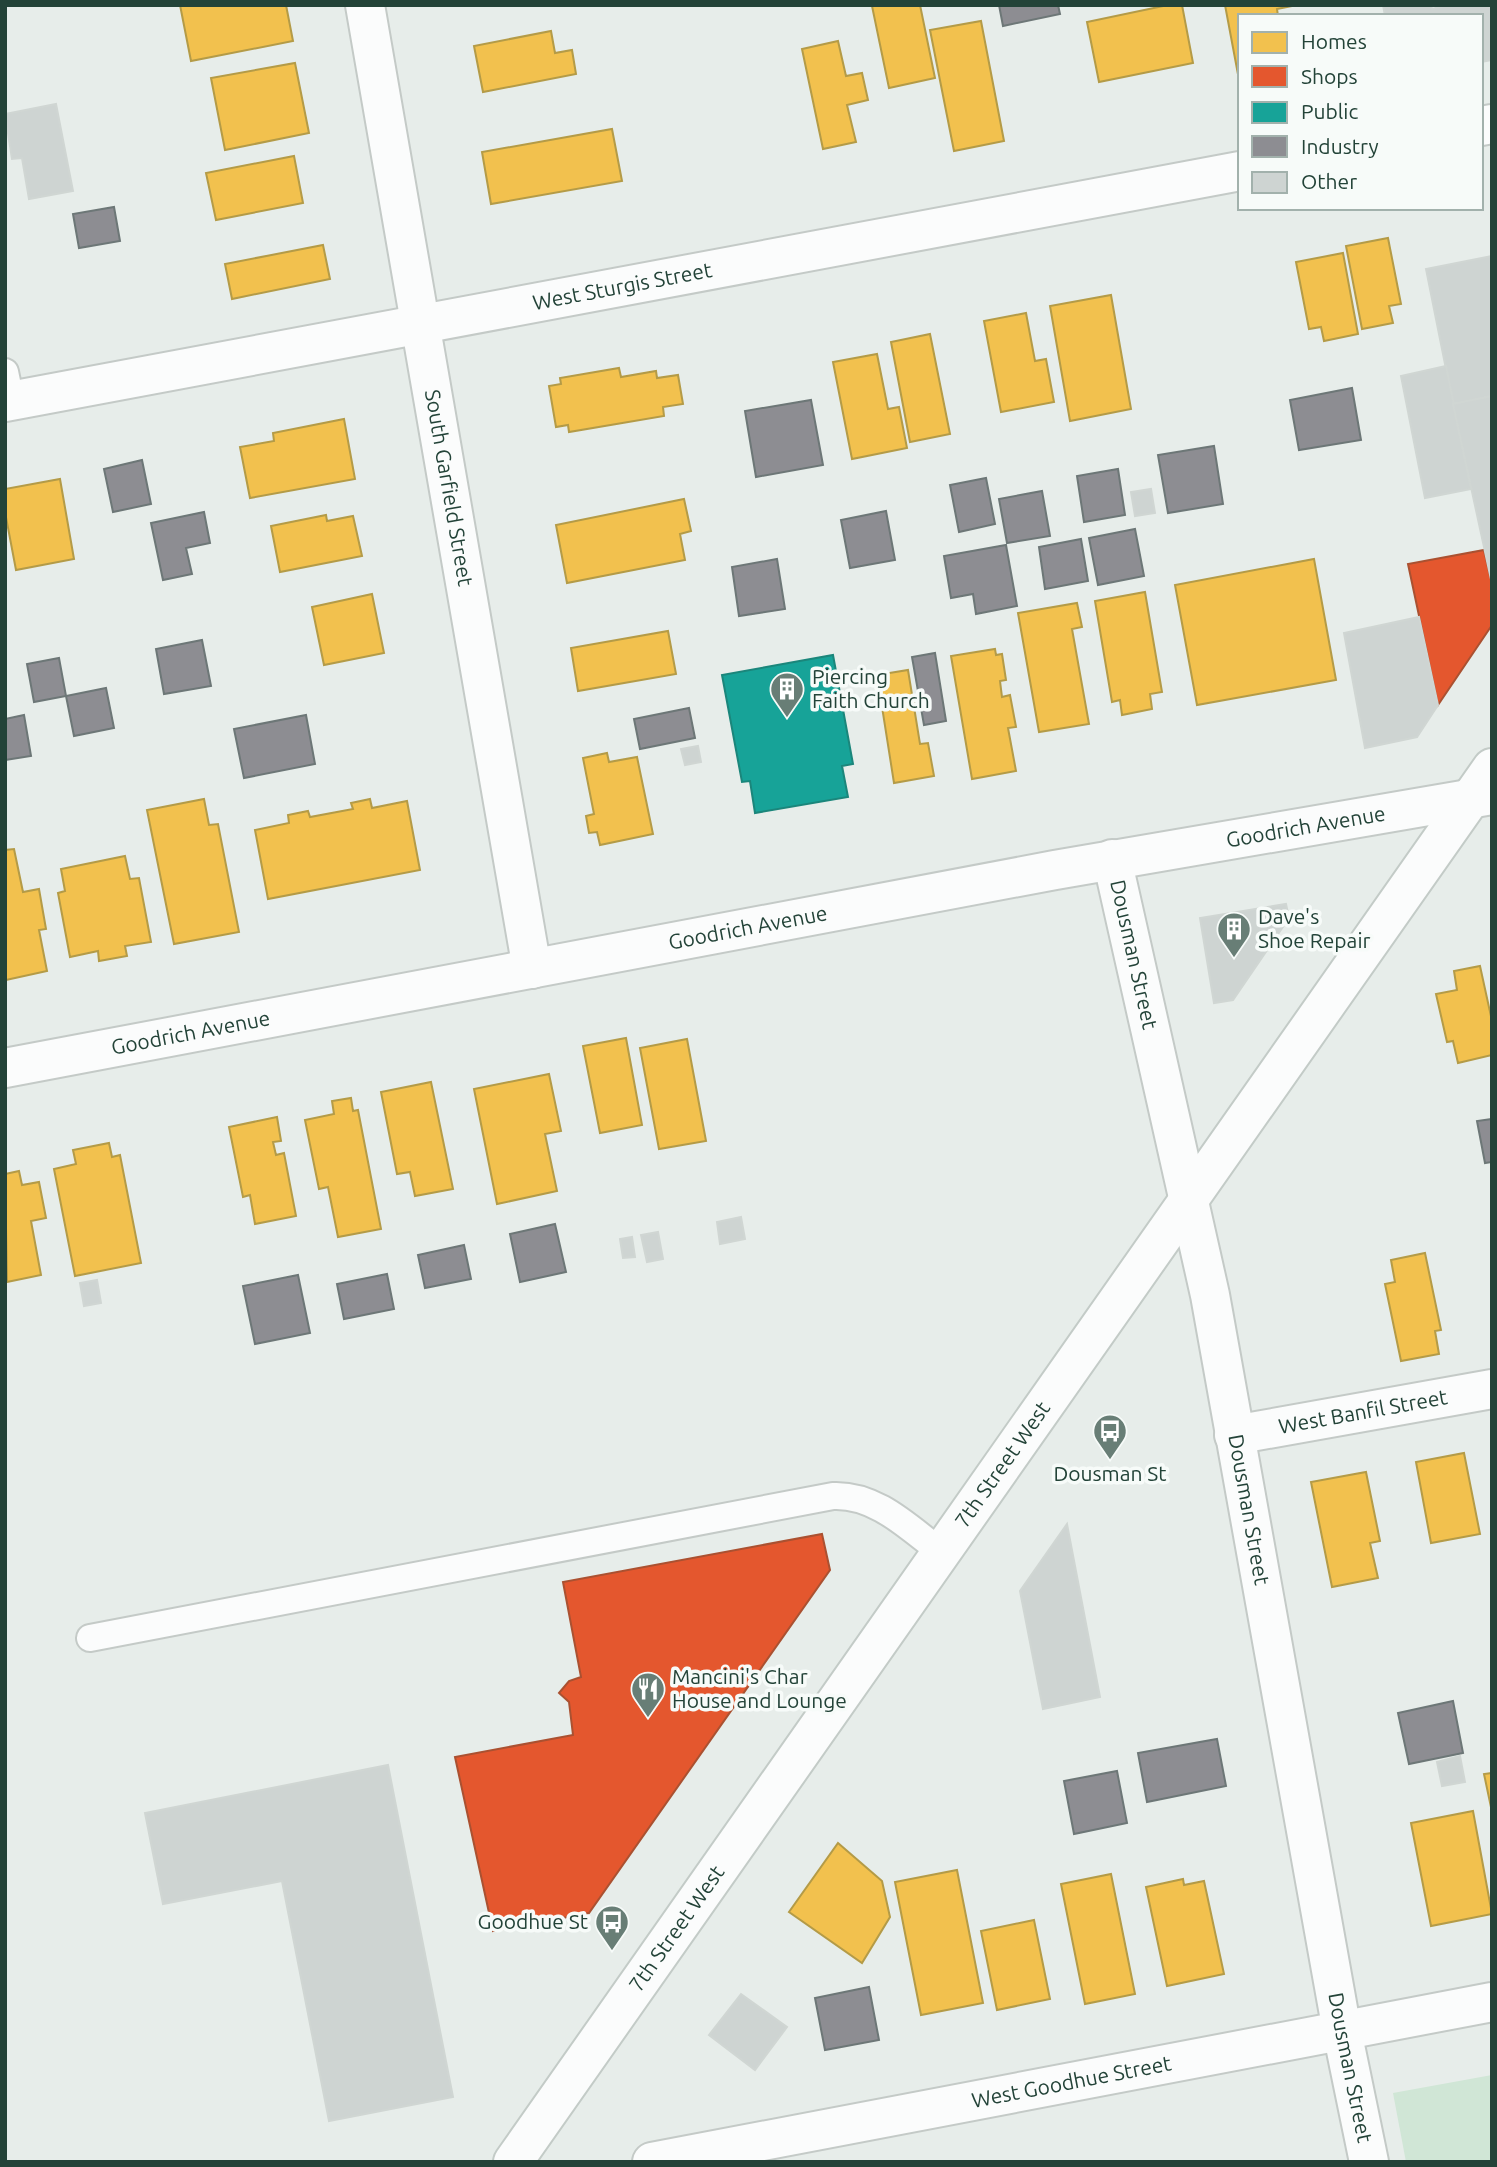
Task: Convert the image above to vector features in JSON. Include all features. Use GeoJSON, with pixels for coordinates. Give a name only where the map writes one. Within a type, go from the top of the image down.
{"type":"FeatureCollection","features":[{"type":"Feature","properties":{"kind":"street","name":"South Garfield Street"},"geometry":{"type":"LineString","coordinates":[[365,5],[533,969]]}},
{"type":"Feature","properties":{"kind":"street","name":"West Sturgis Street"},"geometry":{"type":"LineString","coordinates":[[7,392],[420,324],[1238,171]]}},
{"type":"Feature","properties":{"kind":"street","name":"7th Street West"},"geometry":{"type":"LineString","coordinates":[[513,2162],[1188,1199],[1481,797],[1492,768]]}},
{"type":"Feature","properties":{"kind":"street","name":"Goodrich Avenue"},"geometry":{"type":"LineString","coordinates":[[5,1068],[1112,859],[1481,797]]}},
{"type":"Feature","properties":{"kind":"street","name":"Dousman Street"},"geometry":{"type":"LineString","coordinates":[[1112,859],[1210,1295],[1342,2031],[1369,2162]]}},
{"type":"Feature","properties":{"kind":"street","name":"West Banfil Street"},"geometry":{"type":"LineString","coordinates":[[1234,1435],[1492,1389]]}},
{"type":"Feature","properties":{"kind":"street","name":"West Goodhue Street"},"geometry":{"type":"LineString","coordinates":[[652,2162],[1492,2002]]}},
{"type":"Feature","properties":{"kind":"lane"},"geometry":{"type":"LineString","coordinates":[[90,1638],[833,1496],[849,1496],[883,1508],[941,1552]]}},
{"type":"Feature","properties":{"kind":"green space"},"geometry":{"type":"Polygon","coordinates":[[[1492,2075],[1492,2162],[1406,2162],[1393,2093],[1492,2075]]]}},
{"type":"Feature","properties":{"kind":"building: Homes"},"geometry":{"type":"Polygon","coordinates":[[[180,5],[286,5],[293,41],[191,61],[180,5]]]}},
{"type":"Feature","properties":{"kind":"building: Homes"},"geometry":{"type":"Polygon","coordinates":[[[920,5],[935,78],[889,88],[872,6],[920,5]]]}},
{"type":"Feature","properties":{"kind":"building: Homes"},"geometry":{"type":"Polygon","coordinates":[[[1168,5],[1182,5],[1193,63],[1099,82],[1087,22],[1168,5]]]}},
{"type":"Feature","properties":{"kind":"building: Homes"},"geometry":{"type":"Polygon","coordinates":[[[1225,5],[1292,6],[1277,9],[1278,14],[1238,14],[1238,74],[1225,5]]]}},
{"type":"Feature","properties":{"kind":"building: Homes"},"geometry":{"type":"Polygon","coordinates":[[[981,21],[1004,141],[954,151],[930,30],[981,21]]]}},
{"type":"Feature","properties":{"kind":"building: Homes"},"geometry":{"type":"Polygon","coordinates":[[[551,31],[555,53],[572,50],[576,74],[483,92],[474,46],[551,31]]]}},
{"type":"Feature","properties":{"kind":"building: Homes"},"geometry":{"type":"Polygon","coordinates":[[[838,41],[846,76],[862,73],[868,100],[847,105],[856,142],[823,149],[802,49],[838,41]]]}},
{"type":"Feature","properties":{"kind":"building: Homes"},"geometry":{"type":"Polygon","coordinates":[[[295,63],[309,133],[225,150],[211,78],[295,63]]]}},
{"type":"Feature","properties":{"kind":"building: Homes"},"geometry":{"type":"Polygon","coordinates":[[[612,129],[622,181],[491,204],[482,152],[612,129]]]}},
{"type":"Feature","properties":{"kind":"building: Homes"},"geometry":{"type":"Polygon","coordinates":[[[294,156],[303,203],[216,220],[206,173],[294,156]]]}},
{"type":"Feature","properties":{"kind":"building: Homes"},"geometry":{"type":"Polygon","coordinates":[[[1388,238],[1401,304],[1389,306],[1393,323],[1362,329],[1346,246],[1388,238]]]}},
{"type":"Feature","properties":{"kind":"building: Homes"},"geometry":{"type":"Polygon","coordinates":[[[323,245],[330,279],[232,299],[225,264],[323,245]]]}},
{"type":"Feature","properties":{"kind":"building: Homes"},"geometry":{"type":"Polygon","coordinates":[[[1343,253],[1358,334],[1324,341],[1321,327],[1309,329],[1296,262],[1343,253]]]}},
{"type":"Feature","properties":{"kind":"building: Homes"},"geometry":{"type":"Polygon","coordinates":[[[1111,295],[1131,409],[1070,421],[1050,306],[1111,295]]]}},
{"type":"Feature","properties":{"kind":"building: Homes"},"geometry":{"type":"Polygon","coordinates":[[[1026,313],[1035,361],[1046,359],[1054,402],[1001,412],[984,321],[1026,313]]]}},
{"type":"Feature","properties":{"kind":"building: Homes"},"geometry":{"type":"Polygon","coordinates":[[[930,334],[950,434],[910,442],[891,342],[930,334]]]}},
{"type":"Feature","properties":{"kind":"building: Homes"},"geometry":{"type":"Polygon","coordinates":[[[877,354],[888,409],[899,407],[907,448],[852,459],[833,362],[877,354]]]}},
{"type":"Feature","properties":{"kind":"building: Homes"},"geometry":{"type":"Polygon","coordinates":[[[619,368],[621,377],[656,371],[657,378],[678,375],[683,404],[663,407],[664,416],[569,432],[568,425],[556,427],[549,386],[561,384],[560,378],[619,368]]]}},
{"type":"Feature","properties":{"kind":"building: Homes"},"geometry":{"type":"Polygon","coordinates":[[[344,419],[355,479],[250,498],[240,447],[274,441],[273,433],[344,419]]]}},
{"type":"Feature","properties":{"kind":"building: Homes"},"geometry":{"type":"Polygon","coordinates":[[[60,479],[74,559],[16,570],[5,512],[5,489],[60,479]]]}},
{"type":"Feature","properties":{"kind":"building: Homes"},"geometry":{"type":"Polygon","coordinates":[[[684,499],[691,531],[680,534],[685,560],[567,583],[556,525],[684,499]]]}},
{"type":"Feature","properties":{"kind":"building: Homes"},"geometry":{"type":"Polygon","coordinates":[[[326,515],[327,521],[353,516],[362,556],[280,572],[271,526],[326,515]]]}},
{"type":"Feature","properties":{"kind":"building: Homes"},"geometry":{"type":"Polygon","coordinates":[[[1314,559],[1336,680],[1197,705],[1175,585],[1314,559]]]}},
{"type":"Feature","properties":{"kind":"building: Homes"},"geometry":{"type":"Polygon","coordinates":[[[1145,592],[1162,692],[1150,694],[1152,709],[1122,715],[1120,700],[1112,702],[1095,601],[1145,592]]]}},
{"type":"Feature","properties":{"kind":"building: Homes"},"geometry":{"type":"Polygon","coordinates":[[[372,594],[384,653],[324,665],[312,607],[372,594]]]}},
{"type":"Feature","properties":{"kind":"building: Homes"},"geometry":{"type":"Polygon","coordinates":[[[1077,603],[1082,627],[1072,629],[1089,724],[1039,732],[1018,613],[1077,603]]]}},
{"type":"Feature","properties":{"kind":"building: Homes"},"geometry":{"type":"Polygon","coordinates":[[[668,631],[676,674],[578,691],[571,648],[668,631]]]}},
{"type":"Feature","properties":{"kind":"building: Homes"},"geometry":{"type":"Polygon","coordinates":[[[995,649],[996,655],[1002,654],[1006,680],[1000,681],[1002,697],[1010,695],[1016,727],[1008,728],[1016,771],[972,779],[951,656],[995,649]]]}},
{"type":"Feature","properties":{"kind":"building: Homes"},"geometry":{"type":"Polygon","coordinates":[[[908,670],[920,744],[928,743],[934,776],[894,783],[877,675],[908,670]]]}},
{"type":"Feature","properties":{"kind":"building: Homes"},"geometry":{"type":"Polygon","coordinates":[[[607,753],[609,762],[637,757],[653,834],[600,845],[597,832],[589,833],[586,816],[594,814],[583,758],[607,753]]]}},
{"type":"Feature","properties":{"kind":"building: Homes"},"geometry":{"type":"Polygon","coordinates":[[[204,799],[209,825],[218,824],[239,932],[174,944],[147,810],[204,799]]]}},
{"type":"Feature","properties":{"kind":"building: Homes"},"geometry":{"type":"Polygon","coordinates":[[[370,799],[372,808],[407,801],[420,870],[268,899],[255,830],[289,823],[288,815],[308,811],[310,817],[353,809],[351,803],[370,799]]]}},
{"type":"Feature","properties":{"kind":"building: Homes"},"geometry":{"type":"Polygon","coordinates":[[[14,849],[23,892],[39,889],[46,929],[39,930],[47,971],[6,980],[5,850],[14,849]]]}},
{"type":"Feature","properties":{"kind":"building: Homes"},"geometry":{"type":"Polygon","coordinates":[[[125,856],[130,879],[139,878],[151,942],[125,946],[127,956],[99,961],[98,951],[70,957],[58,893],[65,891],[61,869],[125,856]]]}},
{"type":"Feature","properties":{"kind":"building: Homes"},"geometry":{"type":"Polygon","coordinates":[[[1480,966],[1492,1021],[1492,1055],[1458,1063],[1453,1041],[1447,1042],[1436,994],[1457,990],[1454,971],[1480,966]]]}},
{"type":"Feature","properties":{"kind":"building: Homes"},"geometry":{"type":"Polygon","coordinates":[[[626,1038],[642,1125],[600,1133],[583,1046],[626,1038]]]}},
{"type":"Feature","properties":{"kind":"building: Homes"},"geometry":{"type":"Polygon","coordinates":[[[687,1039],[706,1141],[659,1149],[640,1048],[687,1039]]]}},
{"type":"Feature","properties":{"kind":"building: Homes"},"geometry":{"type":"Polygon","coordinates":[[[549,1074],[561,1131],[545,1134],[557,1191],[497,1204],[474,1089],[549,1074]]]}},
{"type":"Feature","properties":{"kind":"building: Homes"},"geometry":{"type":"Polygon","coordinates":[[[431,1082],[453,1189],[415,1196],[410,1172],[397,1174],[381,1092],[431,1082]]]}},
{"type":"Feature","properties":{"kind":"building: Homes"},"geometry":{"type":"Polygon","coordinates":[[[351,1098],[353,1111],[358,1110],[381,1229],[338,1237],[328,1187],[319,1189],[305,1120],[334,1114],[332,1101],[351,1098]]]}},
{"type":"Feature","properties":{"kind":"building: Homes"},"geometry":{"type":"Polygon","coordinates":[[[277,1117],[281,1141],[273,1142],[276,1155],[284,1153],[296,1216],[255,1224],[250,1195],[243,1197],[229,1127],[277,1117]]]}},
{"type":"Feature","properties":{"kind":"building: Homes"},"geometry":{"type":"Polygon","coordinates":[[[109,1143],[112,1157],[120,1155],[141,1263],[75,1276],[54,1169],[76,1164],[73,1150],[109,1143]]]}},
{"type":"Feature","properties":{"kind":"building: Homes"},"geometry":{"type":"Polygon","coordinates":[[[19,1171],[22,1185],[39,1182],[46,1218],[31,1221],[41,1275],[7,1282],[5,1174],[19,1171]]]}},
{"type":"Feature","properties":{"kind":"building: Homes"},"geometry":{"type":"Polygon","coordinates":[[[1425,1253],[1441,1330],[1435,1331],[1439,1354],[1401,1361],[1385,1284],[1395,1282],[1391,1260],[1425,1253]]]}},
{"type":"Feature","properties":{"kind":"building: Homes"},"geometry":{"type":"Polygon","coordinates":[[[1464,1453],[1480,1534],[1431,1543],[1416,1462],[1464,1453]]]}},
{"type":"Feature","properties":{"kind":"building: Homes"},"geometry":{"type":"Polygon","coordinates":[[[1366,1472],[1380,1541],[1370,1543],[1378,1578],[1332,1587],[1311,1482],[1366,1472]]]}},
{"type":"Feature","properties":{"kind":"building: Homes"},"geometry":{"type":"Polygon","coordinates":[[[1492,1773],[1492,1812],[1484,1774],[1492,1773]]]}},
{"type":"Feature","properties":{"kind":"building: Homes"},"geometry":{"type":"Polygon","coordinates":[[[1473,1811],[1492,1914],[1431,1926],[1411,1823],[1473,1811]]]}},
{"type":"Feature","properties":{"kind":"building: Homes"},"geometry":{"type":"Polygon","coordinates":[[[838,1843],[882,1881],[890,1917],[862,1963],[789,1912],[838,1843]]]}},
{"type":"Feature","properties":{"kind":"building: Homes"},"geometry":{"type":"Polygon","coordinates":[[[957,1870],[983,2003],[921,2015],[895,1882],[957,1870]]]}},
{"type":"Feature","properties":{"kind":"building: Homes"},"geometry":{"type":"Polygon","coordinates":[[[1111,1874],[1135,1994],[1085,2004],[1061,1884],[1111,1874]]]}},
{"type":"Feature","properties":{"kind":"building: Homes"},"geometry":{"type":"Polygon","coordinates":[[[1183,1879],[1184,1885],[1204,1881],[1224,1974],[1167,1986],[1146,1887],[1183,1879]]]}},
{"type":"Feature","properties":{"kind":"building: Homes"},"geometry":{"type":"Polygon","coordinates":[[[1034,1920],[1050,1999],[997,2010],[981,1931],[1034,1920]]]}},
{"type":"Feature","properties":{"kind":"building: Shops"},"geometry":{"type":"Polygon","coordinates":[[[1484,550],[1492,584],[1492,625],[1438,705],[1408,564],[1484,550]]]}},
{"type":"Feature","properties":{"kind":"building: Shops","name":"Mancini's Char House and Lounge"},"geometry":{"type":"Polygon","coordinates":[[[822,1534],[830,1570],[589,1913],[493,1931],[455,1757],[573,1735],[569,1702],[559,1693],[569,1681],[581,1677],[563,1582],[822,1534]]]}},
{"type":"Feature","properties":{"kind":"building: Public","name":"Piercing Faith Church"},"geometry":{"type":"Polygon","coordinates":[[[833,655],[853,764],[842,766],[848,797],[755,813],[750,781],[742,782],[722,675],[833,655]]]}},
{"type":"Feature","properties":{"kind":"building: Industry"},"geometry":{"type":"Polygon","coordinates":[[[999,5],[1058,5],[1060,14],[1003,26],[999,5]]]}},
{"type":"Feature","properties":{"kind":"building: Industry"},"geometry":{"type":"Polygon","coordinates":[[[114,207],[120,241],[79,248],[73,214],[114,207]]]}},
{"type":"Feature","properties":{"kind":"building: Industry"},"geometry":{"type":"Polygon","coordinates":[[[1352,388],[1361,440],[1299,450],[1290,400],[1352,388]]]}},
{"type":"Feature","properties":{"kind":"building: Industry"},"geometry":{"type":"Polygon","coordinates":[[[811,400],[823,465],[756,477],[745,411],[811,400]]]}},
{"type":"Feature","properties":{"kind":"building: Industry"},"geometry":{"type":"Polygon","coordinates":[[[1214,446],[1223,504],[1168,513],[1158,455],[1214,446]]]}},
{"type":"Feature","properties":{"kind":"building: Industry"},"geometry":{"type":"Polygon","coordinates":[[[142,460],[151,504],[113,512],[104,469],[142,460]]]}},
{"type":"Feature","properties":{"kind":"building: Industry"},"geometry":{"type":"Polygon","coordinates":[[[1118,469],[1125,515],[1084,522],[1077,476],[1118,469]]]}},
{"type":"Feature","properties":{"kind":"building: Industry"},"geometry":{"type":"Polygon","coordinates":[[[986,478],[995,524],[959,532],[950,485],[986,478]]]}},
{"type":"Feature","properties":{"kind":"building: Industry"},"geometry":{"type":"Polygon","coordinates":[[[1042,491],[1050,536],[1007,543],[999,499],[1042,491]]]}},
{"type":"Feature","properties":{"kind":"building: Industry"},"geometry":{"type":"Polygon","coordinates":[[[886,511],[895,560],[850,568],[841,520],[886,511]]]}},
{"type":"Feature","properties":{"kind":"building: Industry"},"geometry":{"type":"Polygon","coordinates":[[[204,512],[210,543],[186,548],[192,574],[163,580],[151,523],[204,512]]]}},
{"type":"Feature","properties":{"kind":"building: Industry"},"geometry":{"type":"Polygon","coordinates":[[[1135,529],[1144,576],[1098,585],[1089,538],[1135,529]]]}},
{"type":"Feature","properties":{"kind":"building: Industry"},"geometry":{"type":"Polygon","coordinates":[[[1081,539],[1088,581],[1045,589],[1039,547],[1081,539]]]}},
{"type":"Feature","properties":{"kind":"building: Industry"},"geometry":{"type":"Polygon","coordinates":[[[1006,545],[1017,606],[976,614],[973,594],[951,598],[944,556],[1006,545]]]}},
{"type":"Feature","properties":{"kind":"building: Industry"},"geometry":{"type":"Polygon","coordinates":[[[777,559],[785,609],[739,616],[732,567],[777,559]]]}},
{"type":"Feature","properties":{"kind":"building: Industry"},"geometry":{"type":"Polygon","coordinates":[[[202,640],[211,686],[164,694],[156,649],[202,640]]]}},
{"type":"Feature","properties":{"kind":"building: Industry"},"geometry":{"type":"Polygon","coordinates":[[[935,653],[946,721],[924,725],[912,657],[935,653]]]}},
{"type":"Feature","properties":{"kind":"building: Industry"},"geometry":{"type":"Polygon","coordinates":[[[59,658],[66,696],[34,702],[27,664],[59,658]]]}},
{"type":"Feature","properties":{"kind":"building: Industry"},"geometry":{"type":"Polygon","coordinates":[[[106,688],[114,728],[74,736],[66,696],[106,688]]]}},
{"type":"Feature","properties":{"kind":"building: Industry"},"geometry":{"type":"Polygon","coordinates":[[[689,708],[695,738],[640,749],[634,719],[689,708]]]}},
{"type":"Feature","properties":{"kind":"building: Industry"},"geometry":{"type":"Polygon","coordinates":[[[24,715],[31,756],[5,760],[5,719],[24,715]]]}},
{"type":"Feature","properties":{"kind":"building: Industry"},"geometry":{"type":"Polygon","coordinates":[[[306,715],[315,764],[244,778],[234,729],[306,715]]]}},
{"type":"Feature","properties":{"kind":"building: Industry"},"geometry":{"type":"Polygon","coordinates":[[[1492,1119],[1492,1162],[1485,1163],[1477,1121],[1492,1119]]]}},
{"type":"Feature","properties":{"kind":"building: Industry"},"geometry":{"type":"Polygon","coordinates":[[[555,1224],[566,1272],[520,1282],[510,1234],[555,1224]]]}},
{"type":"Feature","properties":{"kind":"building: Industry"},"geometry":{"type":"Polygon","coordinates":[[[464,1245],[471,1279],[425,1288],[418,1255],[464,1245]]]}},
{"type":"Feature","properties":{"kind":"building: Industry"},"geometry":{"type":"Polygon","coordinates":[[[387,1274],[394,1309],[344,1319],[337,1284],[387,1274]]]}},
{"type":"Feature","properties":{"kind":"building: Industry"},"geometry":{"type":"Polygon","coordinates":[[[298,1275],[310,1333],[255,1344],[243,1286],[298,1275]]]}},
{"type":"Feature","properties":{"kind":"building: Industry"},"geometry":{"type":"Polygon","coordinates":[[[1453,1701],[1463,1753],[1409,1764],[1398,1713],[1453,1701]]]}},
{"type":"Feature","properties":{"kind":"building: Industry"},"geometry":{"type":"Polygon","coordinates":[[[1217,1739],[1226,1786],[1147,1802],[1138,1753],[1217,1739]]]}},
{"type":"Feature","properties":{"kind":"building: Industry"},"geometry":{"type":"Polygon","coordinates":[[[1117,1771],[1127,1823],[1074,1834],[1064,1781],[1117,1771]]]}},
{"type":"Feature","properties":{"kind":"building: Industry"},"geometry":{"type":"Polygon","coordinates":[[[869,1987],[879,2040],[825,2050],[815,1998],[869,1987]]]}},
{"type":"Feature","properties":{"kind":"building: Other"},"geometry":{"type":"Polygon","coordinates":[[[1383,5],[1431,5],[1432,9],[1447,5],[1492,5],[1492,60],[1483,62],[1483,14],[1385,14],[1383,5]]]}},
{"type":"Feature","properties":{"kind":"building: Other"},"geometry":{"type":"Polygon","coordinates":[[[56,104],[73,191],[29,199],[22,158],[12,159],[5,114],[56,104]]]}},
{"type":"Feature","properties":{"kind":"building: Other"},"geometry":{"type":"Polygon","coordinates":[[[1492,256],[1492,396],[1453,404],[1426,269],[1492,256]]]}},
{"type":"Feature","properties":{"kind":"building: Other"},"geometry":{"type":"Polygon","coordinates":[[[1446,366],[1471,489],[1425,498],[1401,376],[1446,366]]]}},
{"type":"Feature","properties":{"kind":"building: Other"},"geometry":{"type":"Polygon","coordinates":[[[1492,396],[1492,584],[1453,404],[1492,396]]]}},
{"type":"Feature","properties":{"kind":"building: Other"},"geometry":{"type":"Polygon","coordinates":[[[1151,489],[1155,513],[1135,516],[1131,492],[1151,489]]]}},
{"type":"Feature","properties":{"kind":"building: Other"},"geometry":{"type":"Polygon","coordinates":[[[1419,617],[1438,705],[1417,737],[1365,748],[1344,633],[1419,617]]]}},
{"type":"Feature","properties":{"kind":"building: Other"},"geometry":{"type":"Polygon","coordinates":[[[698,746],[701,762],[685,765],[681,749],[698,746]]]}},
{"type":"Feature","properties":{"kind":"building: Other","name":"Dave's Shoe Repair"},"geometry":{"type":"Polygon","coordinates":[[[1286,904],[1289,918],[1233,1000],[1214,1003],[1200,918],[1286,904]]]}},
{"type":"Feature","properties":{"kind":"building: Other"},"geometry":{"type":"Polygon","coordinates":[[[741,1217],[745,1239],[720,1244],[717,1222],[741,1217]]]}},
{"type":"Feature","properties":{"kind":"building: Other"},"geometry":{"type":"Polygon","coordinates":[[[658,1232],[663,1259],[647,1262],[641,1235],[658,1232]]]}},
{"type":"Feature","properties":{"kind":"building: Other"},"geometry":{"type":"Polygon","coordinates":[[[632,1237],[635,1257],[623,1258],[620,1239],[632,1237]]]}},
{"type":"Feature","properties":{"kind":"building: Other"},"geometry":{"type":"Polygon","coordinates":[[[97,1280],[101,1303],[84,1306],[80,1283],[97,1280]]]}},
{"type":"Feature","properties":{"kind":"building: Other"},"geometry":{"type":"Polygon","coordinates":[[[1067,1524],[1100,1697],[1043,1709],[1020,1591],[1067,1524]]]}},
{"type":"Feature","properties":{"kind":"building: Other"},"geometry":{"type":"Polygon","coordinates":[[[1460,1756],[1465,1782],[1442,1786],[1437,1762],[1460,1756]]]}},
{"type":"Feature","properties":{"kind":"building: Other"},"geometry":{"type":"Polygon","coordinates":[[[388,1765],[453,2097],[329,2121],[282,1881],[163,1904],[145,1813],[388,1765]]]}},
{"type":"Feature","properties":{"kind":"building: Other"},"geometry":{"type":"Polygon","coordinates":[[[741,1994],[787,2027],[755,2070],[709,2035],[741,1994]]]}},
{"type":"Feature","properties":{"kind":"place","name":"Piercing Faith Church"},"geometry":{"type":"Point","coordinates":[787,719]}},
{"type":"Feature","properties":{"kind":"place","name":"Dave's Shoe Repair"},"geometry":{"type":"Point","coordinates":[1234,959]}},
{"type":"Feature","properties":{"kind":"place","name":"Dousman St"},"geometry":{"type":"Point","coordinates":[1110,1461]}},
{"type":"Feature","properties":{"kind":"place","name":"Mancini's Char House and Lounge"},"geometry":{"type":"Point","coordinates":[648,1719]}},
{"type":"Feature","properties":{"kind":"place","name":"Goodhue St"},"geometry":{"type":"Point","coordinates":[612,1952]}}]}
